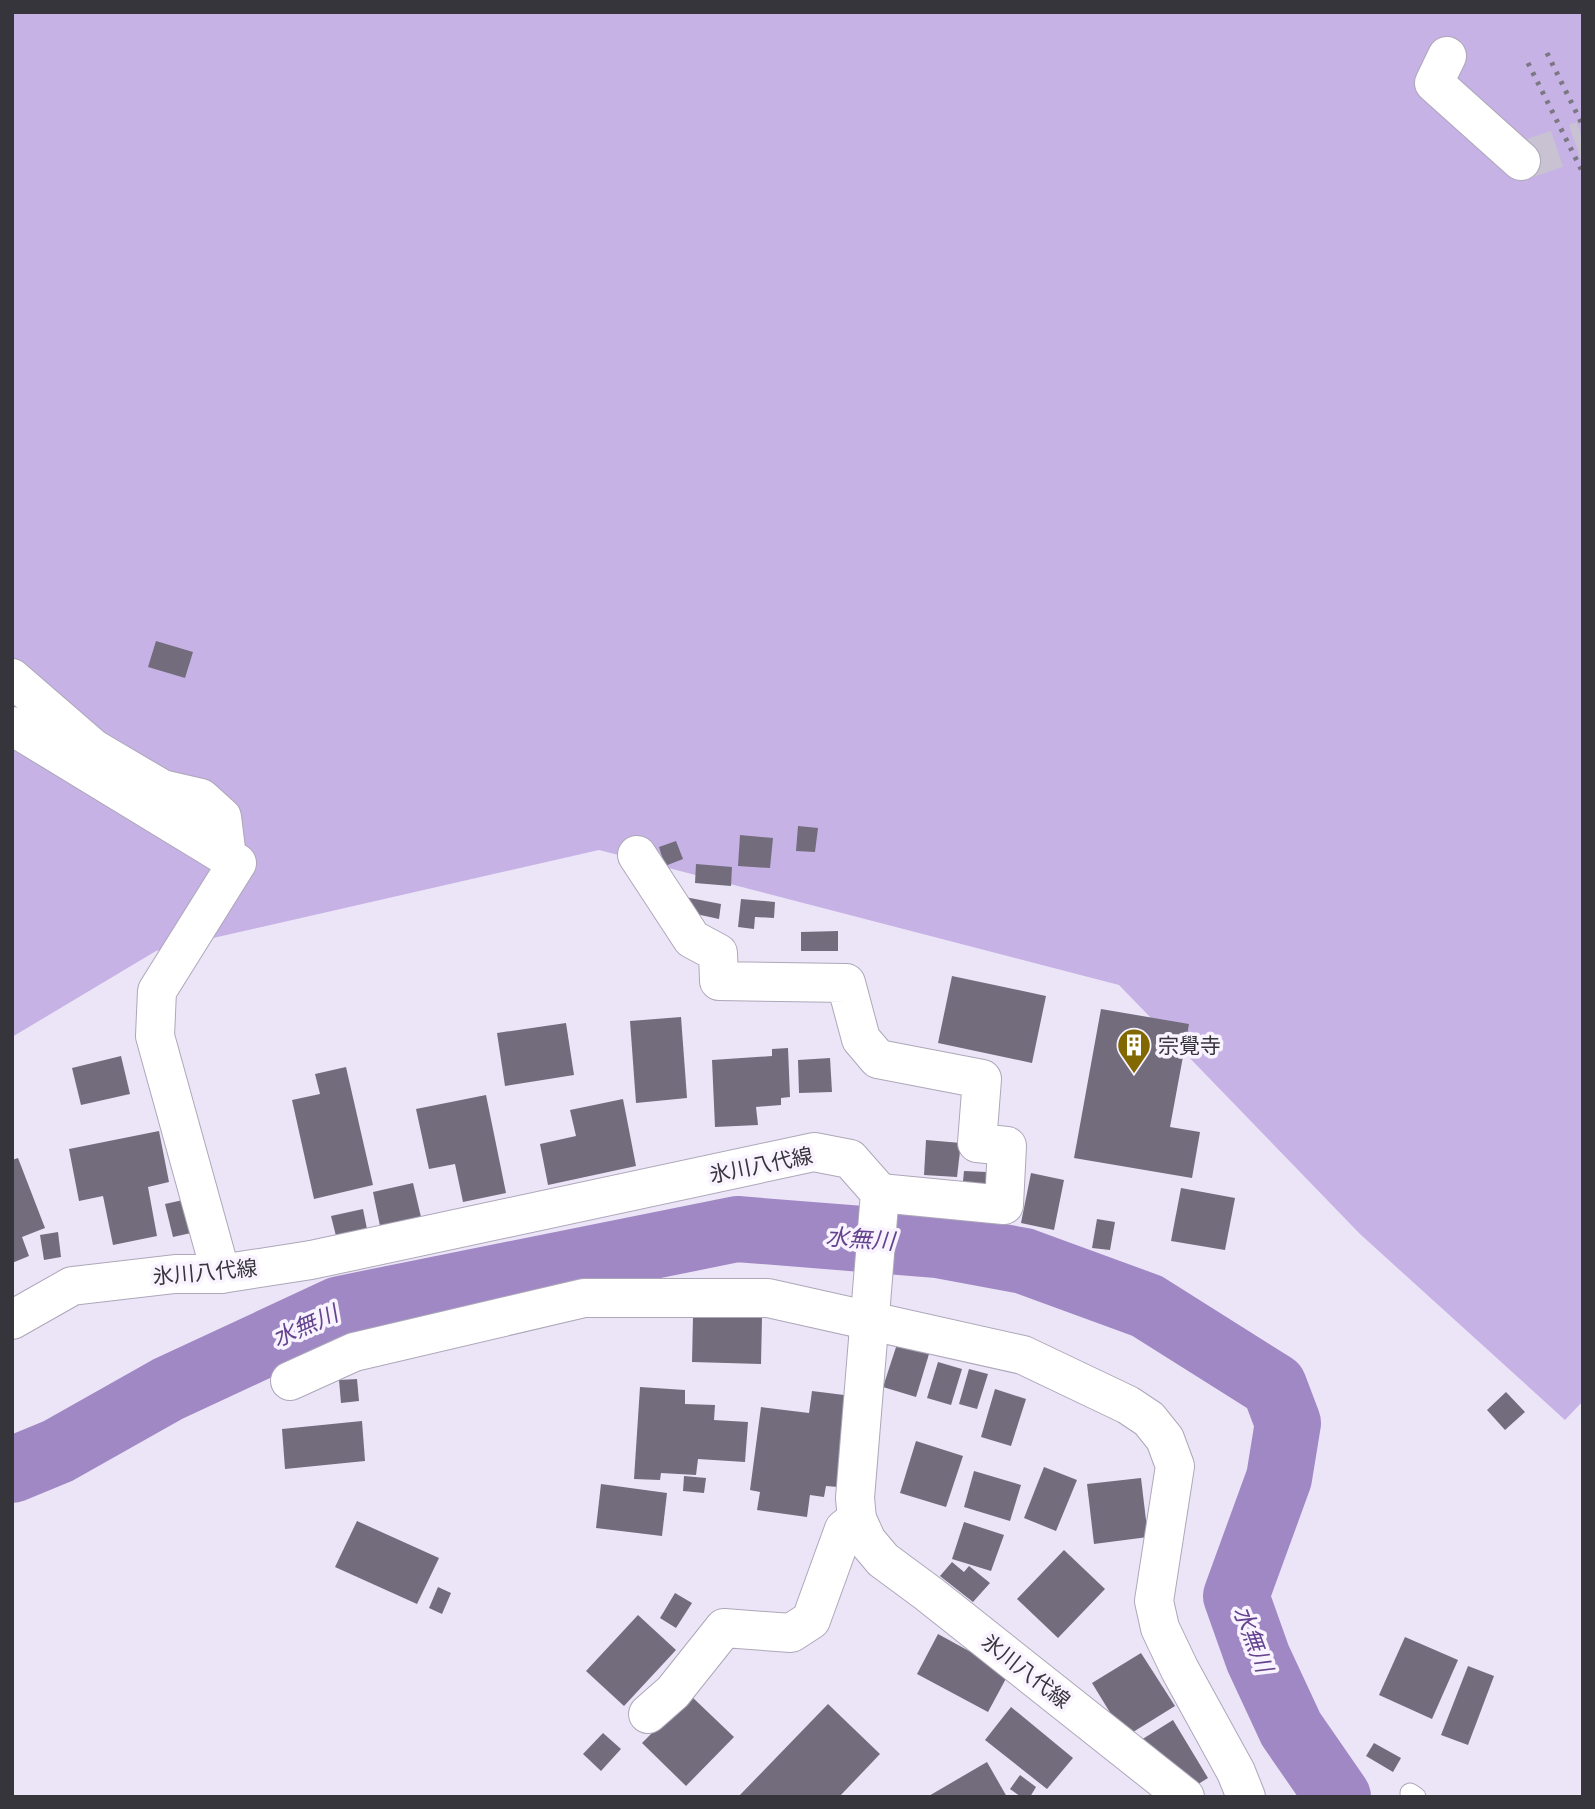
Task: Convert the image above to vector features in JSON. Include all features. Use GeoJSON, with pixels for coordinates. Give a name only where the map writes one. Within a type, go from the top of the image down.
{"type":"FeatureCollection","features":[{"type":"Feature","properties":{"kind":"street"},"geometry":{"type":"LineString","coordinates":[[1447,56],[1434,83],[1521,160]]}},
{"type":"Feature","properties":{"kind":"street"},"geometry":{"type":"LineString","coordinates":[[12,678],[94,749],[162,789],[201,798],[222,817],[227,857]]}},
{"type":"Feature","properties":{"kind":"street"},"geometry":{"type":"LineString","coordinates":[[12,726],[237,863],[157,990],[155,1036],[221,1274]]}},
{"type":"Feature","properties":{"kind":"street"},"geometry":{"type":"LineString","coordinates":[[637,855],[692,939],[718,953],[719,981],[846,983],[860,1039],[878,1059],[982,1079],[977,1143],[1007,1146],[1004,1205],[879,1203]]}},
{"type":"Feature","properties":{"kind":"street","name":"氷川八代線"},"geometry":{"type":"LineString","coordinates":[[12,1320],[72,1286],[175,1274],[221,1274],[311,1261],[814,1152],[850,1159],[879,1203],[855,1497],[857,1519],[867,1541],[883,1560],[1185,1797]]}},
{"type":"Feature","properties":{"kind":"street"},"geometry":{"type":"LineString","coordinates":[[290,1381],[354,1352],[584,1298],[768,1298],[871,1316],[1023,1355],[1128,1405],[1149,1419],[1166,1439],[1175,1466],[1154,1601],[1160,1628],[1236,1772],[1246,1797]]}},
{"type":"Feature","properties":{"kind":"street"},"geometry":{"type":"LineString","coordinates":[[648,1714],[673,1692],[724,1628],[791,1633],[811,1620],[844,1529],[857,1519]]}},
{"type":"Feature","properties":{"kind":"shaded area"},"geometry":{"type":"Polygon","coordinates":[[[12,12],[1583,12],[1583,1401],[1565,1420],[1360,1234],[1119,985],[599,850],[156,951],[12,1037],[12,12]]]}},
{"type":"Feature","properties":{"kind":"building"},"geometry":{"type":"Polygon","coordinates":[[[156,641],[193,652],[185,678],[148,667],[156,641]]]}},
{"type":"Feature","properties":{"kind":"building"},"geometry":{"type":"Polygon","coordinates":[[[798,826],[818,828],[815,852],[796,851],[798,826]]]}},
{"type":"Feature","properties":{"kind":"building"},"geometry":{"type":"Polygon","coordinates":[[[740,835],[773,838],[770,868],[738,866],[740,835]]]}},
{"type":"Feature","properties":{"kind":"building"},"geometry":{"type":"Polygon","coordinates":[[[676,841],[683,859],[665,866],[659,847],[676,841]]]}},
{"type":"Feature","properties":{"kind":"building"},"geometry":{"type":"Polygon","coordinates":[[[696,864],[732,867],[731,886],[695,883],[696,864]]]}},
{"type":"Feature","properties":{"kind":"building"},"geometry":{"type":"Polygon","coordinates":[[[685,897],[721,904],[719,919],[682,911],[685,897]]]}},
{"type":"Feature","properties":{"kind":"building"},"geometry":{"type":"Polygon","coordinates":[[[741,899],[775,902],[774,918],[755,917],[754,929],[738,927],[741,899]]]}},
{"type":"Feature","properties":{"kind":"building"},"geometry":{"type":"Polygon","coordinates":[[[838,931],[838,951],[801,951],[801,932],[838,931]]]}},
{"type":"Feature","properties":{"kind":"building"},"geometry":{"type":"Polygon","coordinates":[[[952,976],[1046,996],[1032,1063],[938,1043],[952,976]]]}},
{"type":"Feature","properties":{"kind":"building","name":"宗覺寺"},"geometry":{"type":"Polygon","coordinates":[[[1101,1009],[1189,1024],[1170,1127],[1200,1132],[1192,1178],[1074,1158],[1101,1009]]]}},
{"type":"Feature","properties":{"kind":"building"},"geometry":{"type":"Polygon","coordinates":[[[681,1017],[687,1098],[636,1103],[630,1021],[681,1017]]]}},
{"type":"Feature","properties":{"kind":"building"},"geometry":{"type":"Polygon","coordinates":[[[566,1023],[574,1075],[505,1086],[497,1033],[566,1023]]]}},
{"type":"Feature","properties":{"kind":"building"},"geometry":{"type":"Polygon","coordinates":[[[788,1048],[790,1097],[781,1098],[781,1105],[756,1107],[758,1125],[715,1127],[712,1060],[772,1056],[772,1049],[788,1048]]]}},
{"type":"Feature","properties":{"kind":"building"},"geometry":{"type":"Polygon","coordinates":[[[121,1056],[130,1094],[81,1105],[72,1068],[121,1056]]]}},
{"type":"Feature","properties":{"kind":"building"},"geometry":{"type":"Polygon","coordinates":[[[830,1058],[832,1092],[799,1093],[798,1060],[830,1058]]]}},
{"type":"Feature","properties":{"kind":"building"},"geometry":{"type":"Polygon","coordinates":[[[346,1067],[373,1185],[314,1199],[292,1100],[320,1094],[315,1074],[346,1067]]]}},
{"type":"Feature","properties":{"kind":"building"},"geometry":{"type":"Polygon","coordinates":[[[486,1095],[506,1193],[463,1202],[455,1164],[429,1169],[416,1109],[486,1095]]]}},
{"type":"Feature","properties":{"kind":"building"},"geometry":{"type":"Polygon","coordinates":[[[623,1099],[636,1166],[548,1185],[540,1144],[576,1136],[570,1110],[623,1099]]]}},
{"type":"Feature","properties":{"kind":"building"},"geometry":{"type":"Polygon","coordinates":[[[159,1131],[169,1182],[148,1187],[157,1236],[113,1245],[103,1196],[79,1201],[69,1149],[159,1131]]]}},
{"type":"Feature","properties":{"kind":"building"},"geometry":{"type":"Polygon","coordinates":[[[926,1140],[961,1143],[957,1177],[924,1175],[926,1140]]]}},
{"type":"Feature","properties":{"kind":"building"},"geometry":{"type":"Polygon","coordinates":[[[18,1158],[45,1228],[22,1237],[29,1256],[12,1263],[12,1160],[18,1158]]]}},
{"type":"Feature","properties":{"kind":"building"},"geometry":{"type":"Polygon","coordinates":[[[964,1171],[987,1172],[986,1193],[962,1192],[964,1171]]]}},
{"type":"Feature","properties":{"kind":"building"},"geometry":{"type":"Polygon","coordinates":[[[1031,1173],[1064,1180],[1054,1230],[1021,1223],[1031,1173]]]}},
{"type":"Feature","properties":{"kind":"building"},"geometry":{"type":"Polygon","coordinates":[[[413,1183],[421,1217],[380,1226],[373,1192],[413,1183]]]}},
{"type":"Feature","properties":{"kind":"building"},"geometry":{"type":"Polygon","coordinates":[[[1181,1188],[1235,1198],[1225,1250],[1171,1241],[1181,1188]]]}},
{"type":"Feature","properties":{"kind":"building"},"geometry":{"type":"Polygon","coordinates":[[[183,1200],[191,1233],[173,1237],[165,1204],[183,1200]]]}},
{"type":"Feature","properties":{"kind":"building"},"geometry":{"type":"Polygon","coordinates":[[[363,1209],[367,1229],[336,1236],[331,1216],[363,1209]]]}},
{"type":"Feature","properties":{"kind":"building"},"geometry":{"type":"Polygon","coordinates":[[[1097,1219],[1115,1222],[1110,1250],[1092,1248],[1097,1219]]]}},
{"type":"Feature","properties":{"kind":"building"},"geometry":{"type":"Polygon","coordinates":[[[58,1232],[61,1257],[44,1260],[40,1235],[58,1232]]]}},
{"type":"Feature","properties":{"kind":"building"},"geometry":{"type":"Polygon","coordinates":[[[693,1316],[762,1317],[761,1364],[692,1362],[693,1316]]]}},
{"type":"Feature","properties":{"kind":"building"},"geometry":{"type":"Polygon","coordinates":[[[897,1344],[929,1354],[916,1397],[883,1387],[897,1344]]]}},
{"type":"Feature","properties":{"kind":"building"},"geometry":{"type":"Polygon","coordinates":[[[938,1362],[962,1369],[951,1405],[927,1398],[938,1362]]]}},
{"type":"Feature","properties":{"kind":"building"},"geometry":{"type":"Polygon","coordinates":[[[969,1369],[988,1374],[977,1409],[959,1404],[969,1369]]]}},
{"type":"Feature","properties":{"kind":"building"},"geometry":{"type":"Polygon","coordinates":[[[357,1379],[359,1401],[341,1403],[339,1380],[357,1379]]]}},
{"type":"Feature","properties":{"kind":"building"},"geometry":{"type":"Polygon","coordinates":[[[640,1387],[685,1390],[685,1404],[715,1405],[714,1420],[748,1422],[745,1462],[698,1459],[696,1475],[661,1473],[660,1480],[634,1479],[640,1387]]]}},
{"type":"Feature","properties":{"kind":"building"},"geometry":{"type":"Polygon","coordinates":[[[995,1389],[1026,1399],[1011,1446],[981,1437],[995,1389]]]}},
{"type":"Feature","properties":{"kind":"building"},"geometry":{"type":"Polygon","coordinates":[[[812,1391],[860,1397],[838,1487],[826,1486],[824,1497],[810,1495],[807,1517],[757,1510],[760,1492],[750,1490],[761,1407],[809,1413],[812,1391]]]}},
{"type":"Feature","properties":{"kind":"building"},"geometry":{"type":"Polygon","coordinates":[[[1506,1392],[1525,1412],[1505,1430],[1487,1410],[1506,1392]]]}},
{"type":"Feature","properties":{"kind":"building"},"geometry":{"type":"Polygon","coordinates":[[[362,1421],[365,1461],[285,1469],[282,1429],[362,1421]]]}},
{"type":"Feature","properties":{"kind":"building"},"geometry":{"type":"Polygon","coordinates":[[[916,1441],[963,1456],[946,1507],[900,1493],[916,1441]]]}},
{"type":"Feature","properties":{"kind":"building"},"geometry":{"type":"Polygon","coordinates":[[[1044,1467],[1077,1480],[1056,1531],[1024,1518],[1044,1467]]]}},
{"type":"Feature","properties":{"kind":"building"},"geometry":{"type":"Polygon","coordinates":[[[974,1471],[1021,1485],[1010,1521],[964,1507],[974,1471]]]}},
{"type":"Feature","properties":{"kind":"building"},"geometry":{"type":"Polygon","coordinates":[[[684,1476],[706,1478],[704,1493],[683,1491],[684,1476]]]}},
{"type":"Feature","properties":{"kind":"building"},"geometry":{"type":"Polygon","coordinates":[[[1141,1478],[1148,1537],[1094,1544],[1087,1484],[1141,1478]]]}},
{"type":"Feature","properties":{"kind":"building"},"geometry":{"type":"Polygon","coordinates":[[[601,1484],[667,1493],[662,1536],[596,1528],[601,1484]]]}},
{"type":"Feature","properties":{"kind":"building"},"geometry":{"type":"Polygon","coordinates":[[[357,1521],[439,1558],[417,1604],[335,1567],[357,1521]]]}},
{"type":"Feature","properties":{"kind":"building"},"geometry":{"type":"Polygon","coordinates":[[[964,1522],[1004,1535],[991,1571],[952,1559],[964,1522]]]}},
{"type":"Feature","properties":{"kind":"building"},"geometry":{"type":"Polygon","coordinates":[[[1064,1550],[1105,1589],[1058,1638],[1017,1599],[1064,1550]]]}},
{"type":"Feature","properties":{"kind":"building"},"geometry":{"type":"Polygon","coordinates":[[[952,1562],[964,1572],[969,1566],[990,1583],[973,1602],[940,1576],[952,1562]]]}},
{"type":"Feature","properties":{"kind":"building"},"geometry":{"type":"Polygon","coordinates":[[[438,1587],[451,1593],[442,1614],[429,1608],[438,1587]]]}},
{"type":"Feature","properties":{"kind":"building"},"geometry":{"type":"Polygon","coordinates":[[[675,1593],[692,1603],[676,1628],[660,1618],[675,1593]]]}},
{"type":"Feature","properties":{"kind":"building"},"geometry":{"type":"Polygon","coordinates":[[[638,1615],[676,1650],[624,1706],[586,1671],[638,1615]]]}},
{"type":"Feature","properties":{"kind":"building"},"geometry":{"type":"Polygon","coordinates":[[[938,1634],[1009,1673],[988,1712],[917,1674],[938,1634]]]}},
{"type":"Feature","properties":{"kind":"building"},"geometry":{"type":"Polygon","coordinates":[[[1405,1637],[1458,1660],[1432,1719],[1379,1695],[1405,1637]]]}},
{"type":"Feature","properties":{"kind":"building"},"geometry":{"type":"Polygon","coordinates":[[[1141,1653],[1175,1706],[1125,1737],[1092,1683],[1141,1653]]]}},
{"type":"Feature","properties":{"kind":"building"},"geometry":{"type":"Polygon","coordinates":[[[1468,1666],[1494,1676],[1468,1745],[1441,1735],[1468,1666]]]}},
{"type":"Feature","properties":{"kind":"building"},"geometry":{"type":"Polygon","coordinates":[[[690,1695],[734,1737],[686,1786],[642,1743],[690,1695]]]}},
{"type":"Feature","properties":{"kind":"building"},"geometry":{"type":"Polygon","coordinates":[[[828,1704],[880,1754],[839,1797],[738,1797],[828,1704]]]}},
{"type":"Feature","properties":{"kind":"building"},"geometry":{"type":"Polygon","coordinates":[[[1011,1707],[1073,1758],[1047,1789],[985,1740],[1011,1707]]]}},
{"type":"Feature","properties":{"kind":"building"},"geometry":{"type":"Polygon","coordinates":[[[1173,1720],[1208,1778],[1195,1786],[1187,1773],[1176,1780],[1141,1740],[1173,1720]]]}},
{"type":"Feature","properties":{"kind":"building"},"geometry":{"type":"Polygon","coordinates":[[[603,1733],[621,1749],[601,1771],[583,1754],[603,1733]]]}},
{"type":"Feature","properties":{"kind":"building"},"geometry":{"type":"Polygon","coordinates":[[[1374,1743],[1401,1758],[1393,1772],[1366,1756],[1374,1743]]]}},
{"type":"Feature","properties":{"kind":"building"},"geometry":{"type":"Polygon","coordinates":[[[987,1762],[1007,1797],[927,1797],[987,1762]]]}},
{"type":"Feature","properties":{"kind":"building"},"geometry":{"type":"Polygon","coordinates":[[[1020,1775],[1036,1787],[1030,1797],[1021,1797],[1010,1789],[1020,1775]]]}},
{"type":"Feature","properties":{"kind":"waterway","name":"水無川"},"geometry":{"type":"LineString","coordinates":[[12,1470],[58,1451],[168,1389],[340,1309],[737,1229],[938,1245],[1024,1261],[1147,1306],[1274,1386],[1288,1423],[1279,1478],[1236,1596],[1258,1658],[1291,1729],[1338,1797]]}},
{"type":"Feature","properties":{"kind":"tunnel"},"geometry":{"type":"LineString","coordinates":[[1521,161],[1583,140]]}},
{"type":"Feature","properties":{"kind":"railway"},"geometry":{"type":"LineString","coordinates":[[1547,53],[1583,126]]}},
{"type":"Feature","properties":{"kind":"railway"},"geometry":{"type":"LineString","coordinates":[[1528,63],[1583,173]]}},
{"type":"Feature","properties":{"kind":"place","name":"宗覺寺"},"geometry":{"type":"Point","coordinates":[1134,1075]}}]}
